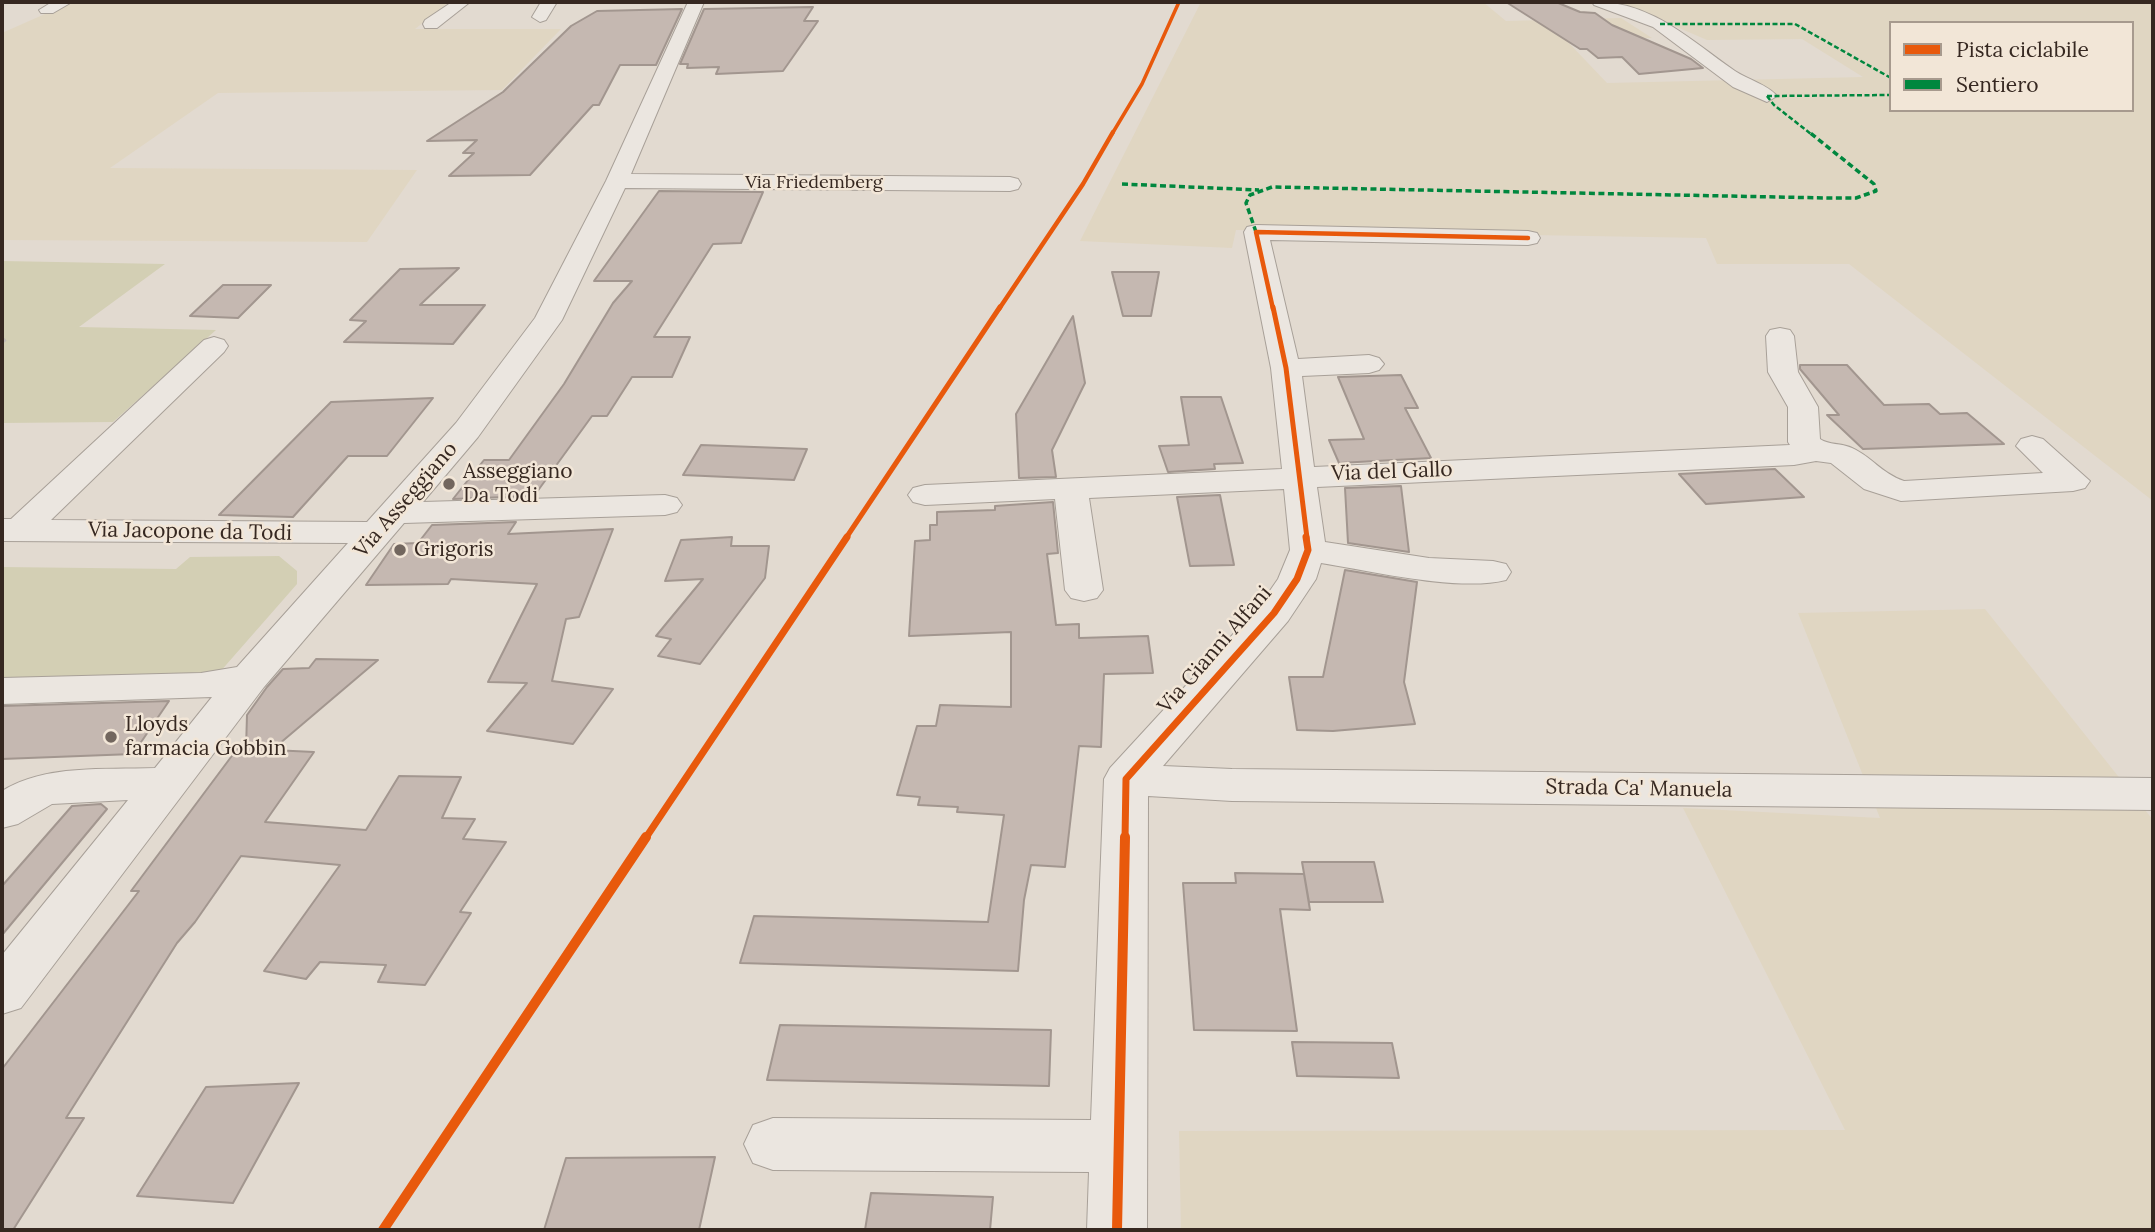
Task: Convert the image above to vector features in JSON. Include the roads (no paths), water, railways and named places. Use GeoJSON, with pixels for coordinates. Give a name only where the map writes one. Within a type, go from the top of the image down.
{"type":"FeatureCollection","features":[{"type":"Feature","properties":{"kind":"street"},"geometry":{"type":"LineString","coordinates":[[47,10],[64,2]]}},
{"type":"Feature","properties":{"kind":"street"},"geometry":{"type":"LineString","coordinates":[[431,24],[462,2]]}},
{"type":"Feature","properties":{"kind":"street"},"geometry":{"type":"LineString","coordinates":[[540,17],[549,2]]}},
{"type":"Feature","properties":{"kind":"street","name":"Via Asseggiano"},"geometry":{"type":"LineString","coordinates":[[2,993],[19,949],[164,783],[250,678],[467,430],[548,320],[617,181],[696,2]]}},
{"type":"Feature","properties":{"kind":"street"},"geometry":{"type":"LineString","coordinates":[[1600,2],[1650,19],[1741,83],[1767,96]]}},
{"type":"Feature","properties":{"kind":"street","name":"Via Friedemberg"},"geometry":{"type":"LineString","coordinates":[[617,181],[1010,184]]}},
{"type":"Feature","properties":{"kind":"street"},"geometry":{"type":"LineString","coordinates":[[1493,572],[1429,569],[1308,550],[1286,368],[1255,232],[1528,238]]}},
{"type":"Feature","properties":{"kind":"street"},"geometry":{"type":"LineString","coordinates":[[1780,336],[1783,372],[1803,407],[1804,442],[1816,451],[1839,454],[1852,461],[1876,482],[1901,491],[2073,481],[2032,446]]}},
{"type":"Feature","properties":{"kind":"street"},"geometry":{"type":"LineString","coordinates":[[11,530],[214,346]]}},
{"type":"Feature","properties":{"kind":"street"},"geometry":{"type":"LineString","coordinates":[[1286,368],[1369,364]]}},
{"type":"Feature","properties":{"kind":"street","name":"Via del Gallo"},"geometry":{"type":"LineString","coordinates":[[925,495],[1794,455],[1816,451]]}},
{"type":"Feature","properties":{"kind":"street"},"geometry":{"type":"LineString","coordinates":[[1071,488],[1084,590]]}},
{"type":"Feature","properties":{"kind":"street","name":"Via Jacopone da Todi"},"geometry":{"type":"LineString","coordinates":[[11,530],[387,523],[665,505]]}},
{"type":"Feature","properties":{"kind":"street","name":"Via Gianni Alfani"},"geometry":{"type":"LineString","coordinates":[[1126,779],[1274,613],[1297,579],[1308,550]]}},
{"type":"Feature","properties":{"kind":"street"},"geometry":{"type":"LineString","coordinates":[[2,691],[201,686],[250,678]]}},
{"type":"Feature","properties":{"kind":"street"},"geometry":{"type":"LineString","coordinates":[[1117,1230],[1126,779]]}},
{"type":"Feature","properties":{"kind":"street","name":"Strada Ca' Manuela"},"geometry":{"type":"LineString","coordinates":[[1126,779],[1232,785],[2153,794]]}},
{"type":"Feature","properties":{"kind":"street"},"geometry":{"type":"LineString","coordinates":[[2,812],[31,794],[50,788],[164,783]]}},
{"type":"Feature","properties":{"kind":"street"},"geometry":{"type":"LineString","coordinates":[[773,1144],[1117,1146]]}},
{"type":"Feature","properties":{"kind":"place","name":"Asseggiano Da Todi"},"geometry":{"type":"Point","coordinates":[449,484]}},
{"type":"Feature","properties":{"kind":"place","name":"Grigoris"},"geometry":{"type":"Point","coordinates":[400,550]}},
{"type":"Feature","properties":{"kind":"place","name":"Lloyds farmacia Gobbin"},"geometry":{"type":"Point","coordinates":[111,737]}}]}
